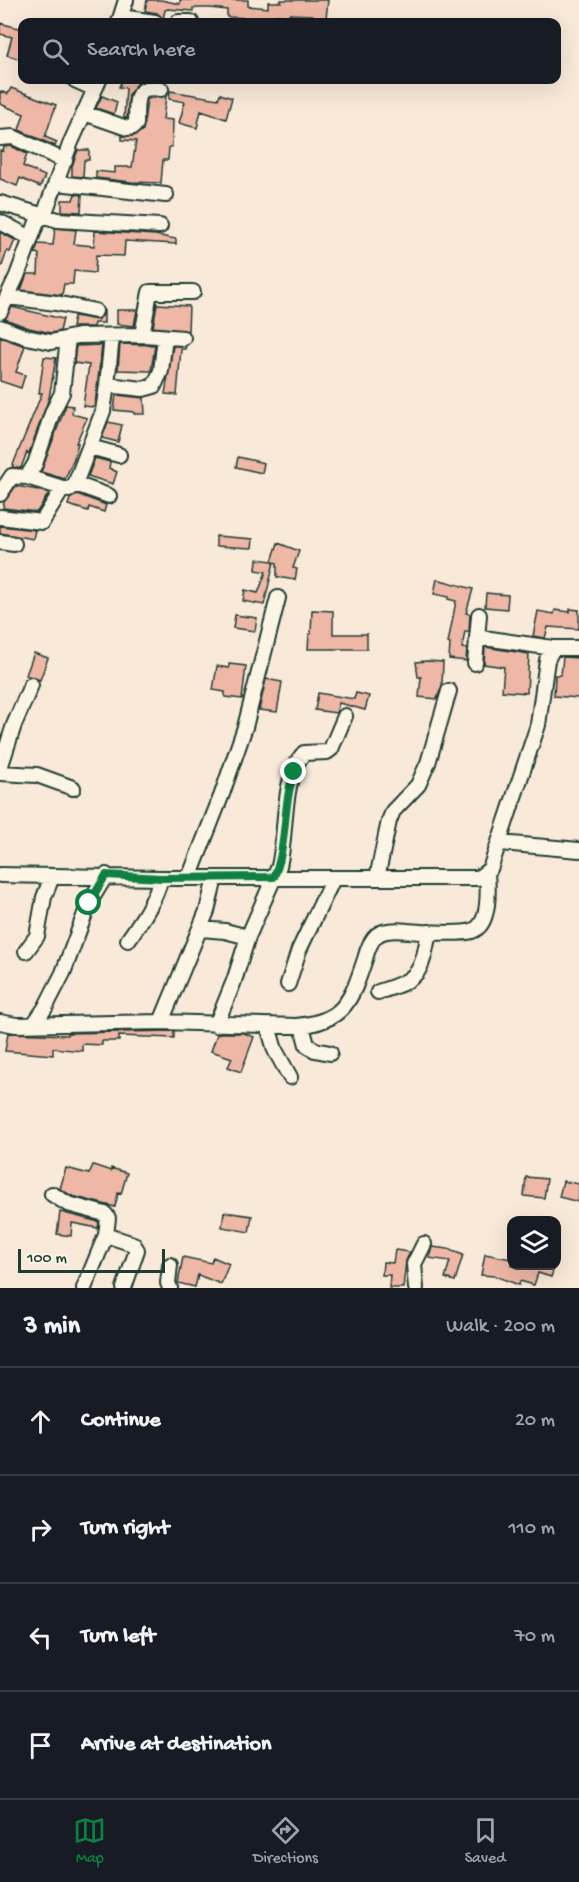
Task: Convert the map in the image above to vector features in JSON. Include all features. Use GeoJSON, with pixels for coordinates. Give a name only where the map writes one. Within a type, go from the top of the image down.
{"type":"FeatureCollection","features":[{"type":"Feature","properties":{"kind":"street"},"geometry":{"type":"LineString","coordinates":[[121,18],[126,0]]}},
{"type":"Feature","properties":{"kind":"street"},"geometry":{"type":"LineString","coordinates":[[0,312],[37,222],[45,215],[71,142],[97,84]]}},
{"type":"Feature","properties":{"kind":"street"},"geometry":{"type":"LineString","coordinates":[[84,113],[127,128],[133,127],[136,124],[136,98],[140,91],[147,87],[161,89]]}},
{"type":"Feature","properties":{"kind":"street"},"geometry":{"type":"LineString","coordinates":[[0,138],[13,138],[65,161]]}},
{"type":"Feature","properties":{"kind":"street"},"geometry":{"type":"LineString","coordinates":[[57,183],[166,195]]}},
{"type":"Feature","properties":{"kind":"street"},"geometry":{"type":"LineString","coordinates":[[0,203],[58,220],[160,226]]}},
{"type":"Feature","properties":{"kind":"street"},"geometry":{"type":"LineString","coordinates":[[0,222],[31,237]]}},
{"type":"Feature","properties":{"kind":"street"},"geometry":{"type":"LineString","coordinates":[[142,335],[150,292],[193,292]]}},
{"type":"Feature","properties":{"kind":"street"},"geometry":{"type":"LineString","coordinates":[[8,297],[95,311]]}},
{"type":"Feature","properties":{"kind":"street"},"geometry":{"type":"LineString","coordinates":[[0,327],[26,337],[51,342],[78,336],[142,335],[183,338]]}},
{"type":"Feature","properties":{"kind":"street"},"geometry":{"type":"LineString","coordinates":[[0,517],[42,522],[69,486],[90,447],[103,411],[112,336]]}},
{"type":"Feature","properties":{"kind":"street"},"geometry":{"type":"LineString","coordinates":[[107,385],[142,389],[153,386],[160,371],[165,337]]}},
{"type":"Feature","properties":{"kind":"street"},"geometry":{"type":"LineString","coordinates":[[27,477],[35,464],[53,411],[62,393],[68,338]]}},
{"type":"Feature","properties":{"kind":"street"},"geometry":{"type":"LineString","coordinates":[[90,447],[119,455]]}},
{"type":"Feature","properties":{"kind":"street"},"geometry":{"type":"LineString","coordinates":[[0,494],[12,477],[27,477],[109,496]]}},
{"type":"Feature","properties":{"kind":"street"},"geometry":{"type":"LineString","coordinates":[[189,878],[245,727],[278,598]]}},
{"type":"Feature","properties":{"kind":"street"},"geometry":{"type":"LineString","coordinates":[[474,663],[479,615]]}},
{"type":"Feature","properties":{"kind":"street"},"geometry":{"type":"LineString","coordinates":[[477,637],[553,648],[579,648]]}},
{"type":"Feature","properties":{"kind":"street"},"geometry":{"type":"LineString","coordinates":[[0,875],[52,877],[106,875],[161,878],[478,878],[490,869],[500,843],[538,725],[547,660],[553,648]]}},
{"type":"Feature","properties":{"kind":"street"},"geometry":{"type":"LineString","coordinates":[[0,768],[14,725],[31,685]]}},
{"type":"Feature","properties":{"kind":"street"},"geometry":{"type":"LineString","coordinates":[[377,878],[388,821],[393,811],[409,797],[418,785],[428,763],[449,691]]}},
{"type":"Feature","properties":{"kind":"street"},"geometry":{"type":"LineString","coordinates":[[216,1025],[234,981],[248,936],[282,854],[289,787],[301,757],[309,752],[327,752],[332,748],[345,716]]}},
{"type":"Feature","properties":{"kind":"street"},"geometry":{"type":"LineString","coordinates":[[0,773],[37,775],[73,788]]}},
{"type":"Feature","properties":{"kind":"street"},"geometry":{"type":"LineString","coordinates":[[500,843],[579,850]]}},
{"type":"Feature","properties":{"kind":"street"},"geometry":{"type":"LineString","coordinates":[[0,1022],[34,1024],[161,1022],[268,1026],[302,1026],[316,1023],[338,1015],[344,1008],[357,984],[369,947],[376,936],[382,932],[473,931],[479,927],[487,902],[487,872]]}},
{"type":"Feature","properties":{"kind":"street"},"geometry":{"type":"LineString","coordinates":[[34,1024],[63,973],[89,903],[106,875]]}},
{"type":"Feature","properties":{"kind":"street"},"geometry":{"type":"LineString","coordinates":[[26,951],[37,936],[44,897],[52,877]]}},
{"type":"Feature","properties":{"kind":"street"},"geometry":{"type":"LineString","coordinates":[[128,940],[157,892],[161,878]]}},
{"type":"Feature","properties":{"kind":"street"},"geometry":{"type":"LineString","coordinates":[[161,1022],[201,928],[215,878]]}},
{"type":"Feature","properties":{"kind":"street"},"geometry":{"type":"LineString","coordinates":[[288,984],[298,950],[333,879]]}},
{"type":"Feature","properties":{"kind":"street"},"geometry":{"type":"LineString","coordinates":[[201,928],[248,936]]}},
{"type":"Feature","properties":{"kind":"street"},"geometry":{"type":"LineString","coordinates":[[378,992],[405,982],[418,973],[429,932]]}},
{"type":"Feature","properties":{"kind":"street"},"geometry":{"type":"LineString","coordinates":[[268,1026],[275,1050],[290,1077]]}},
{"type":"Feature","properties":{"kind":"street"},"geometry":{"type":"LineString","coordinates":[[302,1026],[307,1045],[315,1050],[330,1053]]}},
{"type":"Feature","properties":{"kind":"street"},"geometry":{"type":"LineString","coordinates":[[52,1194],[68,1204],[105,1214],[109,1222],[84,1288]]}},
{"type":"Feature","properties":{"kind":"street"},"geometry":{"type":"LineString","coordinates":[[106,1235],[133,1244],[137,1250],[124,1288]]}},
{"type":"Feature","properties":{"kind":"street"},"geometry":{"type":"LineString","coordinates":[[416,1288],[414,1264],[424,1244]]}},
{"type":"Feature","properties":{"kind":"street"},"geometry":{"type":"LineString","coordinates":[[170,1265],[168,1283],[170,1288]]}},
{"type":"Feature","properties":{"kind":"building"},"geometry":{"type":"Polygon","coordinates":[[[147,0],[180,4],[180,0],[248,0],[248,6],[268,8],[268,2],[281,2],[281,0],[328,0],[326,18],[289,14],[289,16],[277,15],[277,18],[227,17],[227,10],[193,8],[193,11],[168,9],[165,10],[162,18],[157,13],[145,11],[147,0]]]}},
{"type":"Feature","properties":{"kind":"building"},"geometry":{"type":"Polygon","coordinates":[[[0,23],[18,28],[18,59],[7,55],[12,37],[0,34],[0,23]]]}},
{"type":"Feature","properties":{"kind":"building"},"geometry":{"type":"Polygon","coordinates":[[[120,84],[137,84],[129,94],[127,119],[124,117],[126,88],[119,87],[120,84]]]}},
{"type":"Feature","properties":{"kind":"building"},"geometry":{"type":"Polygon","coordinates":[[[11,88],[56,105],[45,137],[57,142],[55,146],[19,130],[24,114],[0,104],[0,91],[8,94],[11,88]]]}},
{"type":"Feature","properties":{"kind":"building"},"geometry":{"type":"Polygon","coordinates":[[[170,91],[218,99],[220,94],[232,98],[226,119],[201,111],[197,128],[179,123],[185,102],[169,99],[170,91]]]}},
{"type":"Feature","properties":{"kind":"building"},"geometry":{"type":"Polygon","coordinates":[[[102,96],[117,102],[114,114],[96,108],[102,96]]]}},
{"type":"Feature","properties":{"kind":"building"},"geometry":{"type":"Polygon","coordinates":[[[166,96],[163,119],[173,120],[172,147],[169,147],[168,160],[163,160],[161,183],[96,178],[96,171],[115,173],[115,167],[132,167],[136,141],[122,140],[122,136],[134,136],[143,130],[147,99],[166,96]]]}},
{"type":"Feature","properties":{"kind":"building"},"geometry":{"type":"Polygon","coordinates":[[[11,146],[27,154],[23,166],[45,176],[40,187],[20,178],[17,186],[0,179],[0,150],[3,151],[4,147],[11,146]]]}},
{"type":"Feature","properties":{"kind":"building"},"geometry":{"type":"Polygon","coordinates":[[[78,150],[89,150],[89,160],[84,160],[83,177],[72,176],[72,166],[78,150]]]}},
{"type":"Feature","properties":{"kind":"building"},"geometry":{"type":"Polygon","coordinates":[[[75,194],[82,195],[81,212],[62,211],[62,200],[73,200],[75,194]]]}},
{"type":"Feature","properties":{"kind":"building"},"geometry":{"type":"Polygon","coordinates":[[[55,228],[76,230],[74,244],[94,246],[95,231],[155,235],[176,239],[176,244],[125,241],[124,256],[96,255],[95,273],[74,271],[73,284],[64,284],[62,295],[21,290],[27,274],[38,274],[39,254],[35,253],[38,244],[53,245],[55,228]]]}},
{"type":"Feature","properties":{"kind":"building"},"geometry":{"type":"Polygon","coordinates":[[[0,232],[15,240],[10,252],[7,251],[2,266],[0,265],[0,232]]]}},
{"type":"Feature","properties":{"kind":"building"},"geometry":{"type":"Polygon","coordinates":[[[157,304],[189,306],[188,331],[153,327],[157,304]]]}},
{"type":"Feature","properties":{"kind":"building"},"geometry":{"type":"Polygon","coordinates":[[[12,307],[63,319],[60,331],[51,333],[5,319],[12,307]]]}},
{"type":"Feature","properties":{"kind":"building"},"geometry":{"type":"Polygon","coordinates":[[[104,310],[104,323],[94,323],[93,327],[72,327],[74,316],[97,320],[102,316],[104,310]]]}},
{"type":"Feature","properties":{"kind":"building"},"geometry":{"type":"Polygon","coordinates":[[[117,310],[137,310],[134,326],[117,324],[117,310]]]}},
{"type":"Feature","properties":{"kind":"building"},"geometry":{"type":"Polygon","coordinates":[[[0,337],[25,346],[16,372],[25,375],[21,388],[0,381],[0,337]]]}},
{"type":"Feature","properties":{"kind":"building"},"geometry":{"type":"Polygon","coordinates":[[[120,344],[155,345],[151,371],[118,370],[120,344]]]}},
{"type":"Feature","properties":{"kind":"building"},"geometry":{"type":"Polygon","coordinates":[[[102,345],[95,405],[94,407],[83,406],[89,365],[74,363],[76,346],[102,345]]]}},
{"type":"Feature","properties":{"kind":"building"},"geometry":{"type":"Polygon","coordinates":[[[173,346],[186,346],[185,349],[181,349],[177,395],[165,394],[173,346]]]}},
{"type":"Feature","properties":{"kind":"building"},"geometry":{"type":"Polygon","coordinates":[[[44,357],[56,358],[49,398],[29,453],[27,452],[21,468],[12,467],[42,393],[39,393],[44,357]]]}},
{"type":"Feature","properties":{"kind":"building"},"geometry":{"type":"Polygon","coordinates":[[[116,395],[144,398],[145,414],[114,410],[116,395]]]}},
{"type":"Feature","properties":{"kind":"building"},"geometry":{"type":"Polygon","coordinates":[[[66,405],[73,406],[72,414],[87,418],[76,443],[78,443],[74,458],[65,479],[41,472],[66,405]]]}},
{"type":"Feature","properties":{"kind":"building"},"geometry":{"type":"Polygon","coordinates":[[[108,422],[122,425],[118,442],[102,438],[108,422]]]}},
{"type":"Feature","properties":{"kind":"building"},"geometry":{"type":"Polygon","coordinates":[[[238,457],[264,463],[262,473],[236,467],[238,457]]]}},
{"type":"Feature","properties":{"kind":"building"},"geometry":{"type":"Polygon","coordinates":[[[95,458],[110,462],[109,468],[117,472],[113,484],[88,476],[95,458]]]}},
{"type":"Feature","properties":{"kind":"building"},"geometry":{"type":"Polygon","coordinates":[[[16,486],[49,493],[37,512],[3,508],[4,502],[16,486]]]}},
{"type":"Feature","properties":{"kind":"building"},"geometry":{"type":"Polygon","coordinates":[[[77,494],[106,505],[104,512],[89,507],[88,511],[68,505],[70,499],[77,494]]]}},
{"type":"Feature","properties":{"kind":"building"},"geometry":{"type":"Polygon","coordinates":[[[0,526],[35,530],[33,539],[0,533],[0,526]]]}},
{"type":"Feature","properties":{"kind":"building"},"geometry":{"type":"Polygon","coordinates":[[[216,536],[253,539],[252,548],[216,546],[216,536]]]}},
{"type":"Feature","properties":{"kind":"building"},"geometry":{"type":"Polygon","coordinates":[[[278,543],[299,551],[293,568],[297,569],[295,580],[277,577],[277,563],[274,562],[264,605],[243,601],[245,590],[258,593],[266,572],[256,570],[257,559],[272,561],[278,543]]]}},
{"type":"Feature","properties":{"kind":"building"},"geometry":{"type":"Polygon","coordinates":[[[437,579],[473,589],[466,613],[470,614],[469,632],[465,631],[462,648],[467,649],[466,661],[449,659],[450,644],[448,643],[456,601],[434,594],[437,579]]]}},
{"type":"Feature","properties":{"kind":"building"},"geometry":{"type":"Polygon","coordinates":[[[486,593],[508,595],[507,609],[485,607],[486,593]]]}},
{"type":"Feature","properties":{"kind":"building"},"geometry":{"type":"Polygon","coordinates":[[[570,609],[579,610],[579,629],[548,627],[545,638],[533,636],[538,611],[554,614],[555,610],[570,612],[570,609]]]}},
{"type":"Feature","properties":{"kind":"building"},"geometry":{"type":"Polygon","coordinates":[[[312,610],[333,611],[333,634],[367,634],[367,649],[308,649],[312,610]]]}},
{"type":"Feature","properties":{"kind":"building"},"geometry":{"type":"Polygon","coordinates":[[[235,615],[257,618],[255,631],[233,628],[235,615]]]}},
{"type":"Feature","properties":{"kind":"building"},"geometry":{"type":"Polygon","coordinates":[[[485,647],[529,654],[527,693],[502,691],[504,667],[484,664],[485,647]]]}},
{"type":"Feature","properties":{"kind":"building"},"geometry":{"type":"Polygon","coordinates":[[[34,653],[48,658],[40,680],[26,675],[34,653]]]}},
{"type":"Feature","properties":{"kind":"building"},"geometry":{"type":"Polygon","coordinates":[[[563,657],[579,658],[579,698],[554,696],[555,675],[561,675],[563,657]]]}},
{"type":"Feature","properties":{"kind":"building"},"geometry":{"type":"Polygon","coordinates":[[[416,662],[443,662],[442,685],[437,699],[419,697],[421,677],[418,677],[416,662]]]}},
{"type":"Feature","properties":{"kind":"building"},"geometry":{"type":"Polygon","coordinates":[[[229,664],[246,666],[242,699],[225,697],[225,692],[213,690],[217,666],[229,668],[229,664]]]}},
{"type":"Feature","properties":{"kind":"building"},"geometry":{"type":"Polygon","coordinates":[[[266,679],[282,682],[277,712],[259,710],[266,679]]]}},
{"type":"Feature","properties":{"kind":"building"},"geometry":{"type":"Polygon","coordinates":[[[318,693],[354,699],[356,693],[369,696],[365,710],[339,703],[336,713],[315,710],[318,693]]]}},
{"type":"Feature","properties":{"kind":"building"},"geometry":{"type":"Polygon","coordinates":[[[174,1031],[174,1038],[119,1036],[119,1041],[102,1041],[102,1045],[82,1044],[82,1051],[53,1048],[53,1055],[5,1051],[8,1033],[68,1035],[68,1033],[174,1031]]]}},
{"type":"Feature","properties":{"kind":"building"},"geometry":{"type":"Polygon","coordinates":[[[244,1033],[254,1037],[241,1072],[228,1067],[232,1058],[211,1051],[217,1034],[244,1033]]]}},
{"type":"Feature","properties":{"kind":"building"},"geometry":{"type":"Polygon","coordinates":[[[93,1165],[127,1173],[121,1194],[118,1193],[115,1207],[72,1196],[60,1189],[66,1168],[89,1174],[93,1165]]]}},
{"type":"Feature","properties":{"kind":"building"},"geometry":{"type":"Polygon","coordinates":[[[526,1177],[547,1179],[544,1198],[524,1196],[526,1177]]]}},
{"type":"Feature","properties":{"kind":"building"},"geometry":{"type":"Polygon","coordinates":[[[563,1181],[579,1184],[579,1202],[559,1197],[563,1181]]]}},
{"type":"Feature","properties":{"kind":"building"},"geometry":{"type":"Polygon","coordinates":[[[60,1212],[99,1222],[98,1228],[72,1223],[71,1236],[57,1234],[60,1212]]]}},
{"type":"Feature","properties":{"kind":"building"},"geometry":{"type":"Polygon","coordinates":[[[224,1212],[252,1216],[249,1232],[222,1227],[224,1212]]]}},
{"type":"Feature","properties":{"kind":"building"},"geometry":{"type":"Polygon","coordinates":[[[432,1247],[448,1249],[463,1255],[455,1281],[445,1278],[450,1261],[429,1258],[432,1247]]]}},
{"type":"Feature","properties":{"kind":"building"},"geometry":{"type":"Polygon","coordinates":[[[395,1250],[410,1252],[406,1261],[403,1288],[389,1288],[390,1275],[382,1275],[383,1262],[393,1263],[395,1250]]]}},
{"type":"Feature","properties":{"kind":"building"},"geometry":{"type":"Polygon","coordinates":[[[485,1254],[507,1258],[507,1270],[553,1270],[551,1277],[538,1273],[534,1285],[520,1281],[519,1285],[495,1276],[481,1275],[485,1254]]]}},
{"type":"Feature","properties":{"kind":"building"},"geometry":{"type":"Polygon","coordinates":[[[183,1257],[211,1263],[213,1257],[229,1264],[221,1284],[198,1275],[195,1287],[178,1283],[183,1257]]]}},
{"type":"Feature","properties":{"kind":"route"},"geometry":{"type":"LineString","coordinates":[[89,903],[106,875],[161,878],[274,877],[282,854],[287,799],[294,772]]}}]}
